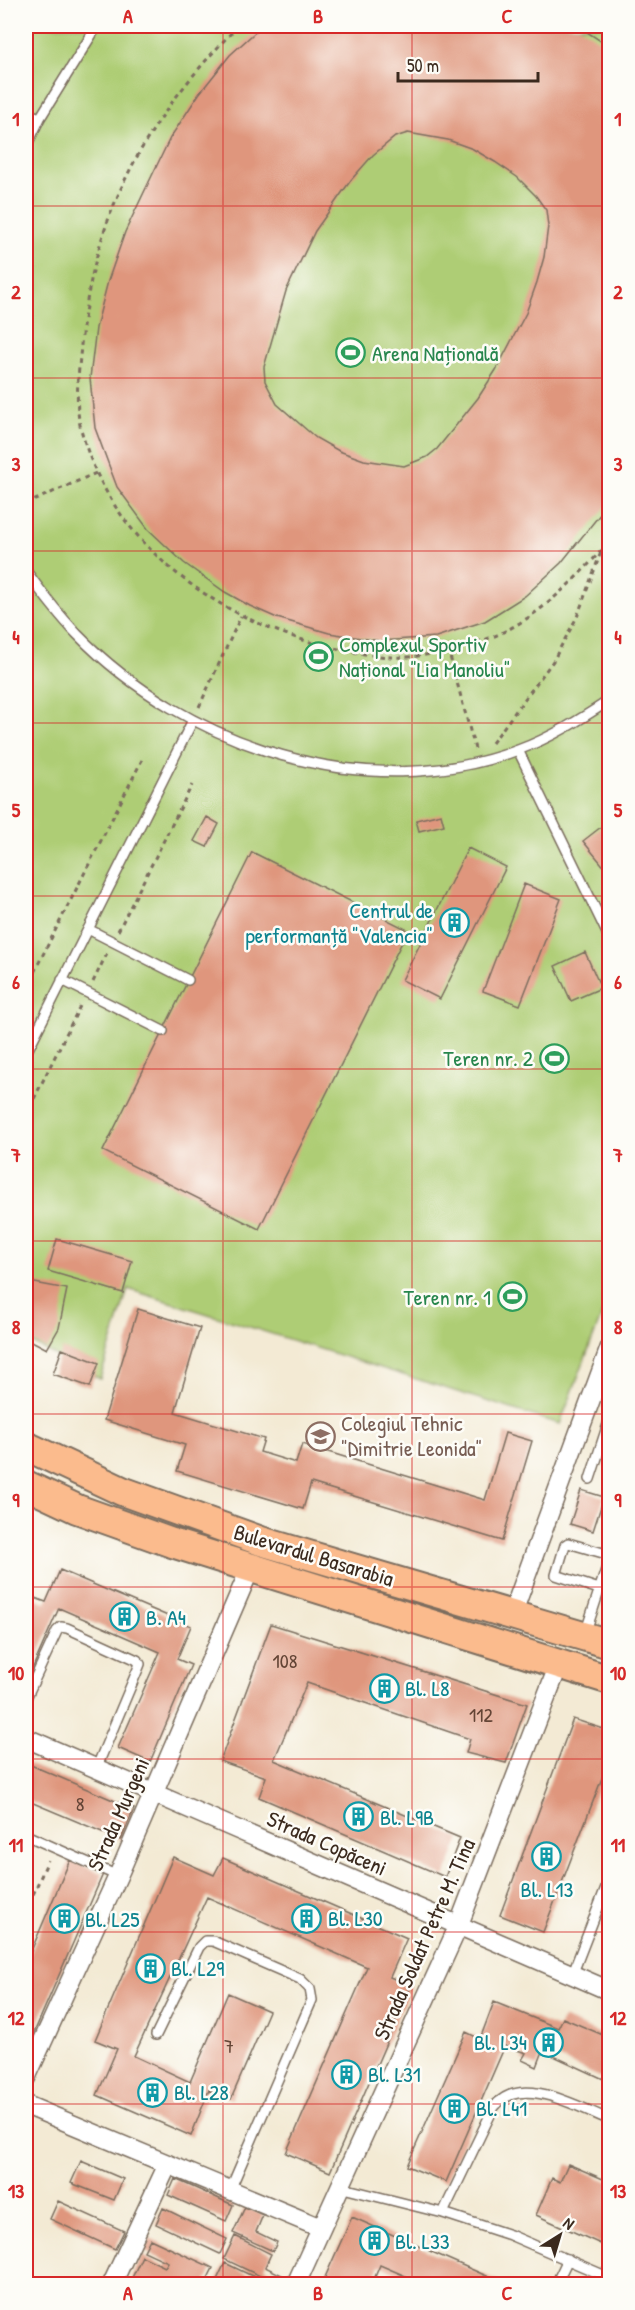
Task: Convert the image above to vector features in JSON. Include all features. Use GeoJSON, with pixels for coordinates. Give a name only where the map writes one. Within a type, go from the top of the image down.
{"type":"FeatureCollection","features":[{"type":"Feature","properties":{"kind":"main road","name":"Bulevardul Basarabia"},"geometry":{"type":"LineString","coordinates":[[26,1446],[83,1474],[261,1541],[597,1640]]}},
{"type":"Feature","properties":{"kind":"main road","name":"Bulevardul Basarabia"},"geometry":{"type":"LineString","coordinates":[[26,1485],[112,1522],[250,1569],[609,1680]]}},
{"type":"Feature","properties":{"kind":"street"},"geometry":{"type":"LineString","coordinates":[[512,1615],[609,1347]]}},
{"type":"Feature","properties":{"kind":"street","name":"Strada Murgeni"},"geometry":{"type":"LineString","coordinates":[[26,2078],[118,1875],[250,1569]]}},
{"type":"Feature","properties":{"kind":"street","name":"Strada Soldat Petre M. Tina"},"geometry":{"type":"LineString","coordinates":[[296,2284],[458,1927],[559,1664]]}},
{"type":"Feature","properties":{"kind":"street","name":"Strada Copăceni"},"geometry":{"type":"LineString","coordinates":[[26,1738],[609,1991]]}},
{"type":"Feature","properties":{"kind":"street"},"geometry":{"type":"LineString","coordinates":[[26,2104],[321,2228]]}},
{"type":"Feature","properties":{"kind":"street"},"geometry":{"type":"LineString","coordinates":[[112,2284],[168,2164]]}},
{"type":"Feature","properties":{"kind":"lane"},"geometry":{"type":"LineString","coordinates":[[26,147],[39,118],[97,26]]}},
{"type":"Feature","properties":{"kind":"lane"},"geometry":{"type":"LineString","coordinates":[[26,113],[39,118]]}},
{"type":"Feature","properties":{"kind":"lane"},"geometry":{"type":"LineString","coordinates":[[26,571],[78,635],[132,680],[193,720],[273,753],[309,763],[406,771],[437,769],[478,761],[518,750],[560,730],[609,700]]}},
{"type":"Feature","properties":{"kind":"lane"},"geometry":{"type":"LineString","coordinates":[[26,1053],[193,720]]}},
{"type":"Feature","properties":{"kind":"lane"},"geometry":{"type":"LineString","coordinates":[[518,750],[609,939]]}},
{"type":"Feature","properties":{"kind":"lane"},"geometry":{"type":"LineString","coordinates":[[88,929],[188,980]]}},
{"type":"Feature","properties":{"kind":"lane"},"geometry":{"type":"LineString","coordinates":[[62,980],[163,1031]]}},
{"type":"Feature","properties":{"kind":"lane"},"geometry":{"type":"LineString","coordinates":[[590,1479],[609,1418]]}},
{"type":"Feature","properties":{"kind":"lane"},"geometry":{"type":"LineString","coordinates":[[597,1640],[599,1589],[609,1556],[566,1543],[556,1574],[599,1589]]}},
{"type":"Feature","properties":{"kind":"lane"},"geometry":{"type":"LineString","coordinates":[[26,1698],[57,1631],[61,1627],[137,1660],[140,1664],[96,1769]]}},
{"type":"Feature","properties":{"kind":"lane"},"geometry":{"type":"LineString","coordinates":[[26,1835],[118,1875]]}},
{"type":"Feature","properties":{"kind":"lane"},"geometry":{"type":"LineString","coordinates":[[572,1975],[609,1877]]}},
{"type":"Feature","properties":{"kind":"lane"},"geometry":{"type":"LineString","coordinates":[[156,2035],[199,1947],[205,1941],[213,1941],[300,1979],[310,1989],[312,2000],[230,2190]]}},
{"type":"Feature","properties":{"kind":"lane"},"geometry":{"type":"LineString","coordinates":[[443,2213],[494,2107],[501,2098],[520,2092],[540,2093],[609,2120]]}},
{"type":"Feature","properties":{"kind":"lane"},"geometry":{"type":"LineString","coordinates":[[339,2187],[443,2213],[510,2235],[609,2278]]}},
{"type":"Feature","properties":{"kind":"lane"},"geometry":{"type":"LineString","coordinates":[[556,2284],[568,2259]]}},
{"type":"Feature","properties":{"kind":"path"},"geometry":{"type":"LineString","coordinates":[[238,26],[175,95],[147,137],[124,180],[102,230],[89,282],[78,376],[80,427],[96,473],[116,507],[150,551],[203,594],[241,616],[300,640],[364,655],[417,656],[480,642],[519,623],[554,599],[609,541]]}},
{"type":"Feature","properties":{"kind":"path"},"geometry":{"type":"LineString","coordinates":[[26,504],[96,473]]}},
{"type":"Feature","properties":{"kind":"path"},"geometry":{"type":"LineString","coordinates":[[478,761],[553,661],[578,617],[601,550]]}},
{"type":"Feature","properties":{"kind":"path"},"geometry":{"type":"LineString","coordinates":[[193,720],[241,616]]}},
{"type":"Feature","properties":{"kind":"path"},"geometry":{"type":"LineString","coordinates":[[448,649],[478,761]]}},
{"type":"Feature","properties":{"kind":"path"},"geometry":{"type":"LineString","coordinates":[[26,988],[142,760]]}},
{"type":"Feature","properties":{"kind":"path"},"geometry":{"type":"LineString","coordinates":[[26,1911],[53,1847]]}},
{"type":"Feature","properties":{"kind":"green space","name":"Complexul Sportiv Național \"Lia Manoliu\""},"geometry":{"type":"Polygon","coordinates":[[[26,26],[609,26],[610,1293],[560,1424],[128,1289],[100,1379],[26,1340],[26,26]]]}},
{"type":"Feature","properties":{"kind":"building","name":"Arena Națională"},"geometry":{"type":"Polygon","coordinates":[[[262,26],[578,26],[610,47],[610,502],[561,563],[525,596],[485,621],[436,637],[380,641],[329,633],[277,618],[225,592],[184,563],[148,529],[117,487],[95,428],[90,378],[96,328],[108,281],[125,232],[170,138],[199,94],[230,55],[262,26]],[[408,133],[395,137],[373,155],[351,180],[315,231],[286,291],[264,367],[265,381],[277,404],[316,438],[339,451],[364,460],[404,466],[427,457],[437,449],[478,398],[496,370],[526,313],[544,257],[548,226],[546,210],[536,196],[517,177],[495,162],[473,149],[448,140],[408,133]]]}},
{"type":"Feature","properties":{"kind":"building"},"geometry":{"type":"Polygon","coordinates":[[[441,814],[444,825],[419,831],[416,820],[441,814]]]}},
{"type":"Feature","properties":{"kind":"building"},"geometry":{"type":"Polygon","coordinates":[[[207,817],[219,824],[207,847],[194,841],[207,817]]]}},
{"type":"Feature","properties":{"kind":"building"},"geometry":{"type":"Polygon","coordinates":[[[610,820],[610,874],[583,841],[610,820]]]}},
{"type":"Feature","properties":{"kind":"building","name":"Centrul de performanță \"Valencia\""},"geometry":{"type":"Polygon","coordinates":[[[468,848],[506,867],[440,999],[402,980],[468,848]]]}},
{"type":"Feature","properties":{"kind":"building"},"geometry":{"type":"Polygon","coordinates":[[[252,852],[408,930],[259,1229],[103,1151],[252,852]]]}},
{"type":"Feature","properties":{"kind":"building"},"geometry":{"type":"Polygon","coordinates":[[[524,884],[561,899],[520,1005],[483,991],[524,884]]]}},
{"type":"Feature","properties":{"kind":"building"},"geometry":{"type":"Polygon","coordinates":[[[585,952],[601,988],[571,1001],[555,966],[585,952]]]}},
{"type":"Feature","properties":{"kind":"building"},"geometry":{"type":"Polygon","coordinates":[[[57,1239],[132,1261],[123,1293],[48,1271],[57,1239]]]}},
{"type":"Feature","properties":{"kind":"building"},"geometry":{"type":"Polygon","coordinates":[[[26,1278],[35,1283],[67,1289],[59,1328],[47,1349],[26,1338],[26,1278]]]}},
{"type":"Feature","properties":{"kind":"building"},"geometry":{"type":"Polygon","coordinates":[[[138,1309],[200,1328],[175,1412],[264,1439],[260,1452],[296,1463],[302,1444],[485,1500],[505,1433],[532,1441],[502,1541],[311,1483],[303,1509],[177,1471],[185,1445],[104,1420],[138,1309]]]}},
{"type":"Feature","properties":{"kind":"building"},"geometry":{"type":"Polygon","coordinates":[[[62,1349],[99,1363],[90,1387],[53,1374],[62,1349]]]}},
{"type":"Feature","properties":{"kind":"building"},"geometry":{"type":"Polygon","coordinates":[[[581,1490],[604,1497],[593,1531],[570,1524],[581,1490]]]}},
{"type":"Feature","properties":{"kind":"building"},"geometry":{"type":"Polygon","coordinates":[[[60,1570],[191,1626],[177,1659],[191,1665],[150,1762],[118,1748],[160,1652],[59,1608],[26,1683],[26,1612],[32,1597],[46,1602],[60,1570]]]}},
{"type":"Feature","properties":{"kind":"building"},"geometry":{"type":"Polygon","coordinates":[[[271,1624],[527,1704],[506,1763],[466,1753],[470,1739],[307,1683],[274,1760],[460,1838],[445,1877],[259,1797],[266,1777],[220,1761],[271,1624]]]}},
{"type":"Feature","properties":{"kind":"building","name":"Bl. L13"},"geometry":{"type":"Polygon","coordinates":[[[573,1719],[610,1731],[610,1766],[607,1765],[543,1932],[500,1915],[573,1719]]]}},
{"type":"Feature","properties":{"kind":"building"},"geometry":{"type":"Polygon","coordinates":[[[26,1763],[134,1809],[121,1840],[26,1800],[26,1763]]]}},
{"type":"Feature","properties":{"kind":"building"},"geometry":{"type":"Polygon","coordinates":[[[26,1842],[31,1845],[26,1856],[26,1842]]]}},
{"type":"Feature","properties":{"kind":"building"},"geometry":{"type":"Polygon","coordinates":[[[173,1857],[214,1875],[223,1858],[407,1938],[390,1977],[411,1986],[330,2172],[286,2153],[367,1967],[207,1897],[134,2056],[190,2082],[228,1993],[269,2011],[231,2099],[209,2090],[191,2136],[97,2095],[117,2049],[95,2040],[173,1857]]]}},
{"type":"Feature","properties":{"kind":"building","name":"Bl. L25"},"geometry":{"type":"Polygon","coordinates":[[[70,1860],[103,1874],[26,2051],[26,1963],[70,1860]]]}},
{"type":"Feature","properties":{"kind":"building"},"geometry":{"type":"Polygon","coordinates":[[[494,2002],[558,2028],[563,2018],[610,2038],[610,2082],[543,2051],[537,2067],[522,2060],[526,2053],[505,2046],[446,2182],[407,2166],[466,2032],[480,2039],[494,2002]]]}},
{"type":"Feature","properties":{"kind":"building"},"geometry":{"type":"Polygon","coordinates":[[[81,2161],[123,2179],[114,2200],[71,2183],[81,2161]]]}},
{"type":"Feature","properties":{"kind":"building"},"geometry":{"type":"Polygon","coordinates":[[[568,2164],[610,2182],[610,2234],[605,2246],[536,2215],[552,2178],[560,2182],[568,2164]]]}},
{"type":"Feature","properties":{"kind":"building"},"geometry":{"type":"Polygon","coordinates":[[[175,2179],[233,2205],[226,2221],[168,2195],[175,2179]]]}},
{"type":"Feature","properties":{"kind":"building"},"geometry":{"type":"Polygon","coordinates":[[[58,2201],[124,2231],[115,2249],[50,2219],[58,2201]]]}},
{"type":"Feature","properties":{"kind":"building"},"geometry":{"type":"Polygon","coordinates":[[[245,2207],[263,2215],[256,2232],[277,2242],[273,2251],[233,2233],[245,2207]]]}},
{"type":"Feature","properties":{"kind":"building"},"geometry":{"type":"Polygon","coordinates":[[[163,2208],[227,2239],[220,2254],[156,2224],[163,2208]]]}},
{"type":"Feature","properties":{"kind":"building","name":"Bl. L33"},"geometry":{"type":"Polygon","coordinates":[[[352,2217],[505,2284],[424,2284],[380,2265],[372,2284],[322,2284],[352,2217]]]}},
{"type":"Feature","properties":{"kind":"building"},"geometry":{"type":"Polygon","coordinates":[[[235,2236],[271,2254],[265,2267],[282,2275],[277,2284],[224,2259],[235,2236]]]}},
{"type":"Feature","properties":{"kind":"building"},"geometry":{"type":"Polygon","coordinates":[[[150,2239],[213,2268],[205,2284],[145,2284],[132,2278],[142,2256],[165,2267],[168,2262],[144,2251],[150,2239]]]}},
{"type":"Feature","properties":{"kind":"building"},"geometry":{"type":"Polygon","coordinates":[[[225,2263],[267,2283],[215,2284],[225,2263]]]}},
{"type":"Feature","properties":{"kind":"place","name":"Arena Națională"},"geometry":{"type":"Point","coordinates":[351,353]}},
{"type":"Feature","properties":{"kind":"place","name":"Complexul Sportiv Național \"Lia Manoliu\""},"geometry":{"type":"Point","coordinates":[318,657]}},
{"type":"Feature","properties":{"kind":"place","name":"Centrul de performanță \"Valencia\""},"geometry":{"type":"Point","coordinates":[454,923]}},
{"type":"Feature","properties":{"kind":"place","name":"Teren nr. 2"},"geometry":{"type":"Point","coordinates":[554,1058]}},
{"type":"Feature","properties":{"kind":"place","name":"Teren nr. 1"},"geometry":{"type":"Point","coordinates":[512,1297]}},
{"type":"Feature","properties":{"kind":"place","name":"Colegiul Tehnic \"Dimitrie Leonida\""},"geometry":{"type":"Point","coordinates":[320,1436]}},
{"type":"Feature","properties":{"kind":"place","name":"B. A4"},"geometry":{"type":"Point","coordinates":[125,1617]}},
{"type":"Feature","properties":{"kind":"place","name":"Bl. L8"},"geometry":{"type":"Point","coordinates":[384,1688]}},
{"type":"Feature","properties":{"kind":"place","name":"Bl. L9B"},"geometry":{"type":"Point","coordinates":[359,1817]}},
{"type":"Feature","properties":{"kind":"place","name":"Bl. L13"},"geometry":{"type":"Point","coordinates":[547,1857]}},
{"type":"Feature","properties":{"kind":"place","name":"Bl. L30"},"geometry":{"type":"Point","coordinates":[307,1918]}},
{"type":"Feature","properties":{"kind":"place","name":"Bl. L25"},"geometry":{"type":"Point","coordinates":[64,1919]}},
{"type":"Feature","properties":{"kind":"place","name":"Bl. L29"},"geometry":{"type":"Point","coordinates":[150,1968]}},
{"type":"Feature","properties":{"kind":"place","name":"Bl. L34"},"geometry":{"type":"Point","coordinates":[548,2042]}},
{"type":"Feature","properties":{"kind":"place","name":"Bl. L31"},"geometry":{"type":"Point","coordinates":[347,2074]}},
{"type":"Feature","properties":{"kind":"place","name":"Bl. L28"},"geometry":{"type":"Point","coordinates":[153,2092]}},
{"type":"Feature","properties":{"kind":"place","name":"Bl. L41"},"geometry":{"type":"Point","coordinates":[455,2108]}},
{"type":"Feature","properties":{"kind":"place","name":"Bl. L33"},"geometry":{"type":"Point","coordinates":[374,2241]}}]}
